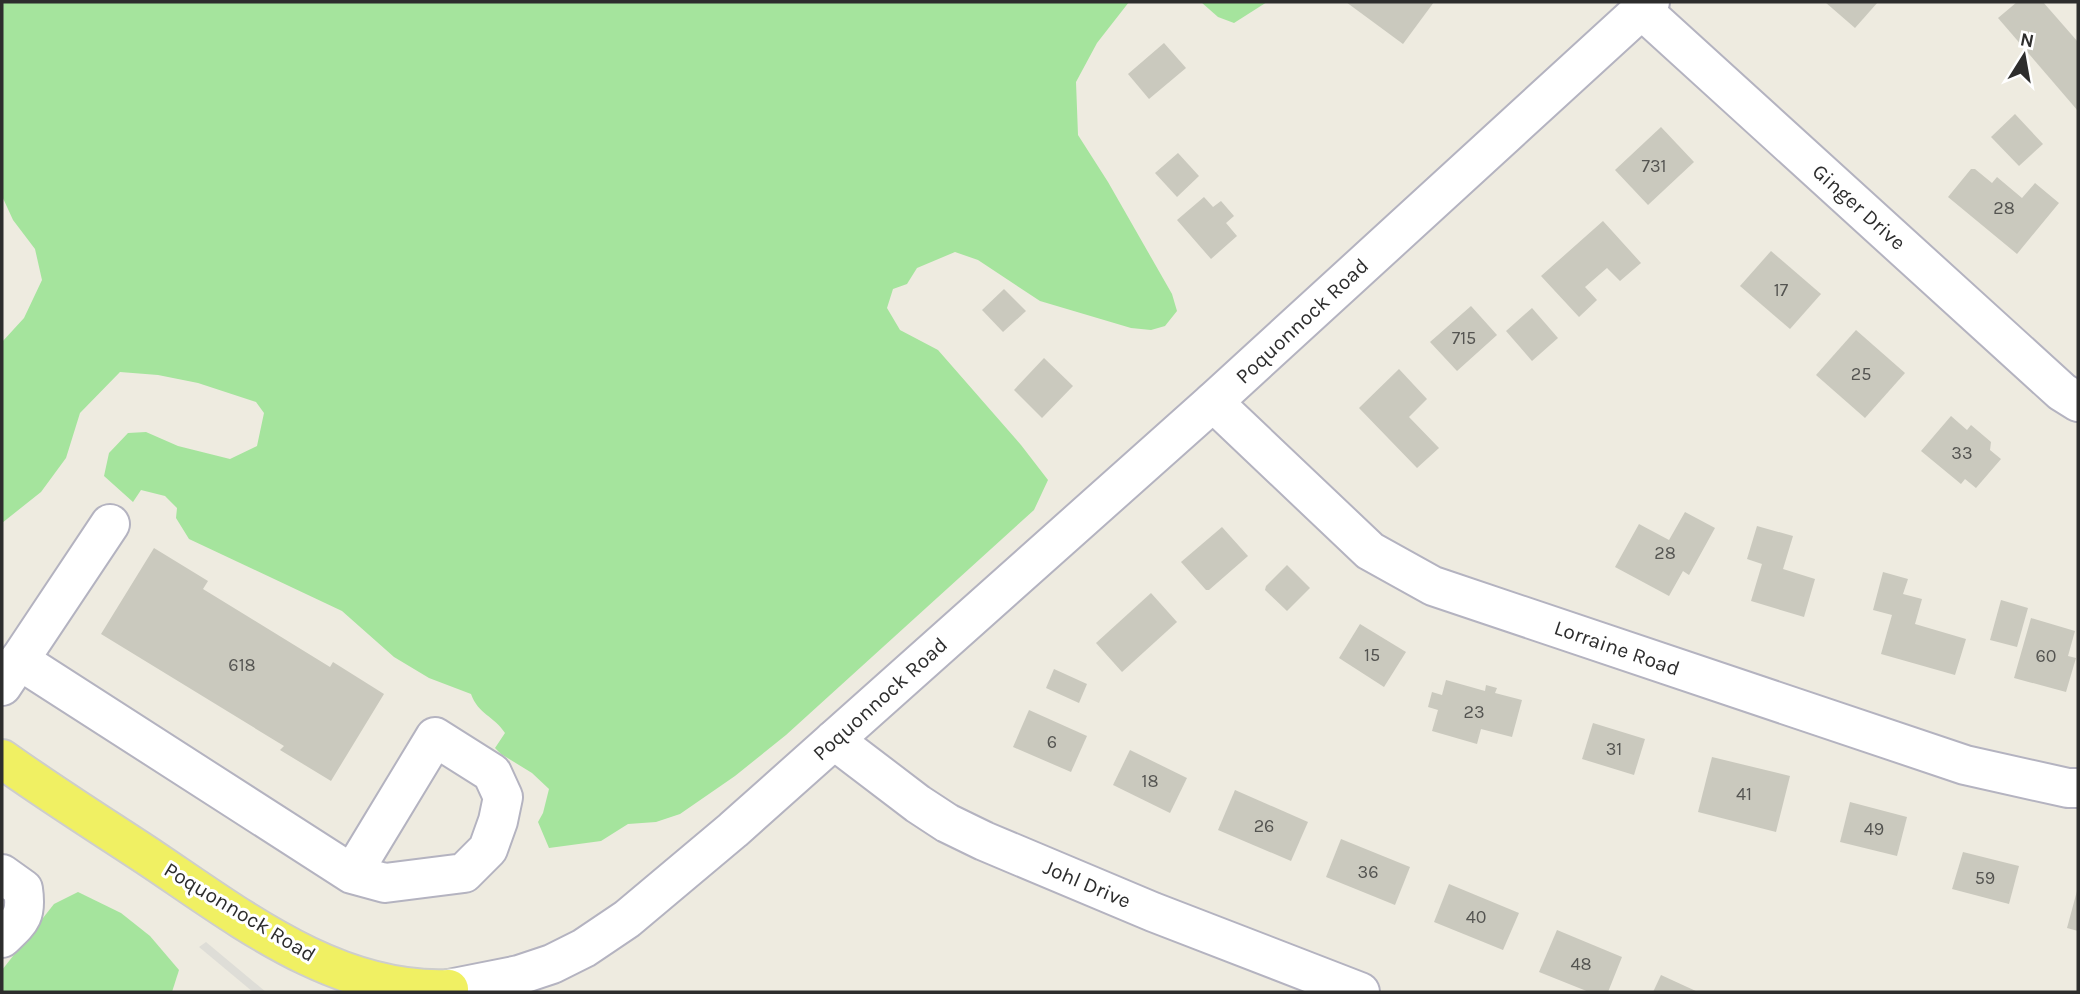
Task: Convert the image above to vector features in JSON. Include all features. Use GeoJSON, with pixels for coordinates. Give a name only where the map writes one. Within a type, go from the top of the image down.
{"type":"FeatureCollection","features":[{"type":"Feature","properties":{"kind":"main road","name":"Poquonnock Road"},"geometry":{"type":"LineString","coordinates":[[2,759],[161,865],[297,951],[373,980],[412,988],[449,991]]}},
{"type":"Feature","properties":{"kind":"street","name":"Poquonnock Road"},"geometry":{"type":"LineString","coordinates":[[449,991],[534,971],[569,957],[628,919],[733,830],[1213,402],[1646,6]]}},
{"type":"Feature","properties":{"kind":"street","name":"Ginger Drive"},"geometry":{"type":"LineString","coordinates":[[1646,6],[2062,392],[2078,402]]}},
{"type":"Feature","properties":{"kind":"street","name":"Lorraine Road"},"geometry":{"type":"LineString","coordinates":[[1213,402],[1370,551],[1433,586],[1965,765],[2078,788]]}},
{"type":"Feature","properties":{"kind":"street"},"geometry":{"type":"LineString","coordinates":[[110,524],[10,673],[352,874]]}},
{"type":"Feature","properties":{"kind":"street","name":"Johl Drive"},"geometry":{"type":"LineString","coordinates":[[834,740],[918,804],[971,835],[1153,912],[1360,992]]}},
{"type":"Feature","properties":{"kind":"street"},"geometry":{"type":"LineString","coordinates":[[2,874],[23,888],[25,906],[19,922],[2,938]]}},
{"type":"Feature","properties":{"kind":"green space"},"geometry":{"type":"Polygon","coordinates":[[[2,2],[1129,2],[1097,43],[1076,82],[1078,135],[1172,294],[1177,311],[1165,326],[1151,330],[1131,328],[1040,301],[978,260],[955,252],[917,268],[907,284],[893,289],[887,308],[900,330],[938,350],[1048,480],[1034,510],[786,735],[735,776],[680,814],[656,822],[628,824],[601,841],[549,848],[538,822],[549,789],[532,773],[495,748],[505,733],[482,711],[471,694],[429,678],[394,657],[342,611],[189,539],[176,518],[177,508],[165,496],[141,490],[133,502],[104,476],[109,453],[128,433],[146,432],[178,446],[230,459],[257,446],[264,413],[256,402],[198,383],[158,375],[120,372],[80,413],[66,458],[41,492],[2,523],[2,342],[24,318],[42,280],[35,249],[13,220],[2,196],[2,2]]]}},
{"type":"Feature","properties":{"kind":"green space"},"geometry":{"type":"Polygon","coordinates":[[[1201,2],[1267,2],[1234,23],[1218,17],[1201,2]]]}},
{"type":"Feature","properties":{"kind":"green space"},"geometry":{"type":"Polygon","coordinates":[[[78,892],[121,913],[150,936],[179,970],[172,992],[2,992],[2,970],[54,904],[78,892]]]}},
{"type":"Feature","properties":{"kind":"shaded area"},"geometry":{"type":"Polygon","coordinates":[[[206,942],[266,992],[253,992],[199,947],[206,942]]]}},
{"type":"Feature","properties":{"kind":"building"},"geometry":{"type":"Polygon","coordinates":[[[1346,2],[1434,2],[1403,44],[1346,2]]]}},
{"type":"Feature","properties":{"kind":"building"},"geometry":{"type":"Polygon","coordinates":[[[1825,2],[1878,2],[1855,28],[1825,2]]]}},
{"type":"Feature","properties":{"kind":"building"},"geometry":{"type":"Polygon","coordinates":[[[2017,2],[2043,2],[2078,42],[2078,111],[1998,18],[2017,2]]]}},
{"type":"Feature","properties":{"kind":"building"},"geometry":{"type":"Polygon","coordinates":[[[1164,43],[1186,68],[1149,99],[1128,74],[1164,43]]]}},
{"type":"Feature","properties":{"kind":"building"},"geometry":{"type":"Polygon","coordinates":[[[2015,114],[2043,144],[2019,166],[1991,137],[2015,114]]]}},
{"type":"Feature","properties":{"kind":"building"},"geometry":{"type":"Polygon","coordinates":[[[1661,127],[1694,162],[1648,205],[1615,170],[1661,127]]]}},
{"type":"Feature","properties":{"kind":"building"},"geometry":{"type":"Polygon","coordinates":[[[1178,153],[1199,176],[1177,197],[1155,173],[1178,153]]]}},
{"type":"Feature","properties":{"kind":"building"},"geometry":{"type":"Polygon","coordinates":[[[1971,169],[1975,169],[1992,183],[1997,177],[2022,198],[2035,183],[2059,203],[2017,254],[1948,197],[1971,169]]]}},
{"type":"Feature","properties":{"kind":"building"},"geometry":{"type":"Polygon","coordinates":[[[1204,197],[1213,207],[1221,201],[1234,216],[1226,223],[1237,236],[1211,259],[1177,220],[1204,197]]]}},
{"type":"Feature","properties":{"kind":"building"},"geometry":{"type":"Polygon","coordinates":[[[1603,221],[1641,263],[1620,281],[1607,268],[1585,287],[1597,300],[1579,317],[1541,276],[1603,221]]]}},
{"type":"Feature","properties":{"kind":"building"},"geometry":{"type":"Polygon","coordinates":[[[1771,251],[1821,294],[1790,329],[1740,286],[1771,251]]]}},
{"type":"Feature","properties":{"kind":"building"},"geometry":{"type":"Polygon","coordinates":[[[1004,289],[1026,311],[1003,332],[982,310],[1004,289]]]}},
{"type":"Feature","properties":{"kind":"building"},"geometry":{"type":"Polygon","coordinates":[[[1471,306],[1497,335],[1457,371],[1430,342],[1471,306]]]}},
{"type":"Feature","properties":{"kind":"building"},"geometry":{"type":"Polygon","coordinates":[[[1532,308],[1558,338],[1532,361],[1506,331],[1532,308]]]}},
{"type":"Feature","properties":{"kind":"building"},"geometry":{"type":"Polygon","coordinates":[[[1856,330],[1905,373],[1865,418],[1816,375],[1856,330]]]}},
{"type":"Feature","properties":{"kind":"building"},"geometry":{"type":"Polygon","coordinates":[[[1044,358],[1073,386],[1042,418],[1014,390],[1044,358]]]}},
{"type":"Feature","properties":{"kind":"building"},"geometry":{"type":"Polygon","coordinates":[[[1399,369],[1427,399],[1409,417],[1439,448],[1417,468],[1359,408],[1399,369]]]}},
{"type":"Feature","properties":{"kind":"building"},"geometry":{"type":"Polygon","coordinates":[[[1951,416],[1967,430],[1971,425],[1991,442],[1990,450],[2001,459],[1976,488],[1965,479],[1961,484],[1921,451],[1951,416]]]}},
{"type":"Feature","properties":{"kind":"building"},"geometry":{"type":"Polygon","coordinates":[[[1685,512],[1715,528],[1689,575],[1683,571],[1669,596],[1615,567],[1639,524],[1669,540],[1685,512]]]}},
{"type":"Feature","properties":{"kind":"building"},"geometry":{"type":"Polygon","coordinates":[[[1757,526],[1793,536],[1783,569],[1815,579],[1804,617],[1751,601],[1762,564],[1747,559],[1757,526]]]}},
{"type":"Feature","properties":{"kind":"building"},"geometry":{"type":"Polygon","coordinates":[[[1222,527],[1248,556],[1206,590],[1181,562],[1222,527]]]}},
{"type":"Feature","properties":{"kind":"building"},"geometry":{"type":"Polygon","coordinates":[[[154,548],[208,581],[203,589],[330,667],[333,662],[384,694],[331,781],[280,750],[284,746],[101,634],[154,548]]]}},
{"type":"Feature","properties":{"kind":"building"},"geometry":{"type":"Polygon","coordinates":[[[1287,565],[1310,588],[1287,611],[1265,590],[1287,565]]]}},
{"type":"Feature","properties":{"kind":"building"},"geometry":{"type":"Polygon","coordinates":[[[1883,572],[1908,579],[1903,594],[1922,599],[1915,624],[1966,639],[1955,675],[1881,654],[1892,615],[1873,610],[1883,572]]]}},
{"type":"Feature","properties":{"kind":"building"},"geometry":{"type":"Polygon","coordinates":[[[1151,593],[1177,622],[1122,672],[1096,643],[1151,593]]]}},
{"type":"Feature","properties":{"kind":"building"},"geometry":{"type":"Polygon","coordinates":[[[2001,600],[2028,608],[2017,647],[1990,640],[2001,600]]]}},
{"type":"Feature","properties":{"kind":"building"},"geometry":{"type":"Polygon","coordinates":[[[2031,618],[2075,631],[2068,656],[2076,658],[2066,692],[2014,678],[2031,618]]]}},
{"type":"Feature","properties":{"kind":"building"},"geometry":{"type":"Polygon","coordinates":[[[1360,624],[1406,652],[1384,687],[1339,658],[1360,624]]]}},
{"type":"Feature","properties":{"kind":"building"},"geometry":{"type":"Polygon","coordinates":[[[1054,669],[1087,684],[1079,703],[1046,688],[1054,669]]]}},
{"type":"Feature","properties":{"kind":"building"},"geometry":{"type":"Polygon","coordinates":[[[1446,680],[1485,691],[1486,685],[1497,688],[1495,693],[1522,700],[1512,737],[1481,729],[1477,744],[1432,731],[1438,710],[1428,707],[1432,692],[1442,695],[1446,680]]]}},
{"type":"Feature","properties":{"kind":"building"},"geometry":{"type":"Polygon","coordinates":[[[1029,710],[1087,736],[1071,772],[1013,747],[1029,710]]]}},
{"type":"Feature","properties":{"kind":"building"},"geometry":{"type":"Polygon","coordinates":[[[1593,723],[1645,739],[1634,775],[1582,759],[1593,723]]]}},
{"type":"Feature","properties":{"kind":"building"},"geometry":{"type":"Polygon","coordinates":[[[1130,750],[1187,778],[1170,813],[1113,785],[1130,750]]]}},
{"type":"Feature","properties":{"kind":"building"},"geometry":{"type":"Polygon","coordinates":[[[1712,757],[1790,776],[1776,832],[1698,812],[1712,757]]]}},
{"type":"Feature","properties":{"kind":"building"},"geometry":{"type":"Polygon","coordinates":[[[1235,790],[1308,822],[1291,861],[1218,830],[1235,790]]]}},
{"type":"Feature","properties":{"kind":"building"},"geometry":{"type":"Polygon","coordinates":[[[1850,802],[1907,817],[1897,856],[1840,842],[1850,802]]]}},
{"type":"Feature","properties":{"kind":"building"},"geometry":{"type":"Polygon","coordinates":[[[1341,839],[1410,867],[1395,905],[1326,877],[1341,839]]]}},
{"type":"Feature","properties":{"kind":"building"},"geometry":{"type":"Polygon","coordinates":[[[1963,852],[2019,866],[2009,904],[1952,889],[1963,852]]]}},
{"type":"Feature","properties":{"kind":"building"},"geometry":{"type":"Polygon","coordinates":[[[1449,884],[1519,913],[1503,950],[1434,922],[1449,884]]]}},
{"type":"Feature","properties":{"kind":"building"},"geometry":{"type":"Polygon","coordinates":[[[2078,891],[2078,931],[2067,928],[2078,891]]]}},
{"type":"Feature","properties":{"kind":"building"},"geometry":{"type":"Polygon","coordinates":[[[1557,930],[1622,957],[1608,992],[1589,992],[1539,972],[1557,930]]]}},
{"type":"Feature","properties":{"kind":"building"},"geometry":{"type":"Polygon","coordinates":[[[1661,975],[1698,992],[1653,992],[1661,975]]]}}]}
